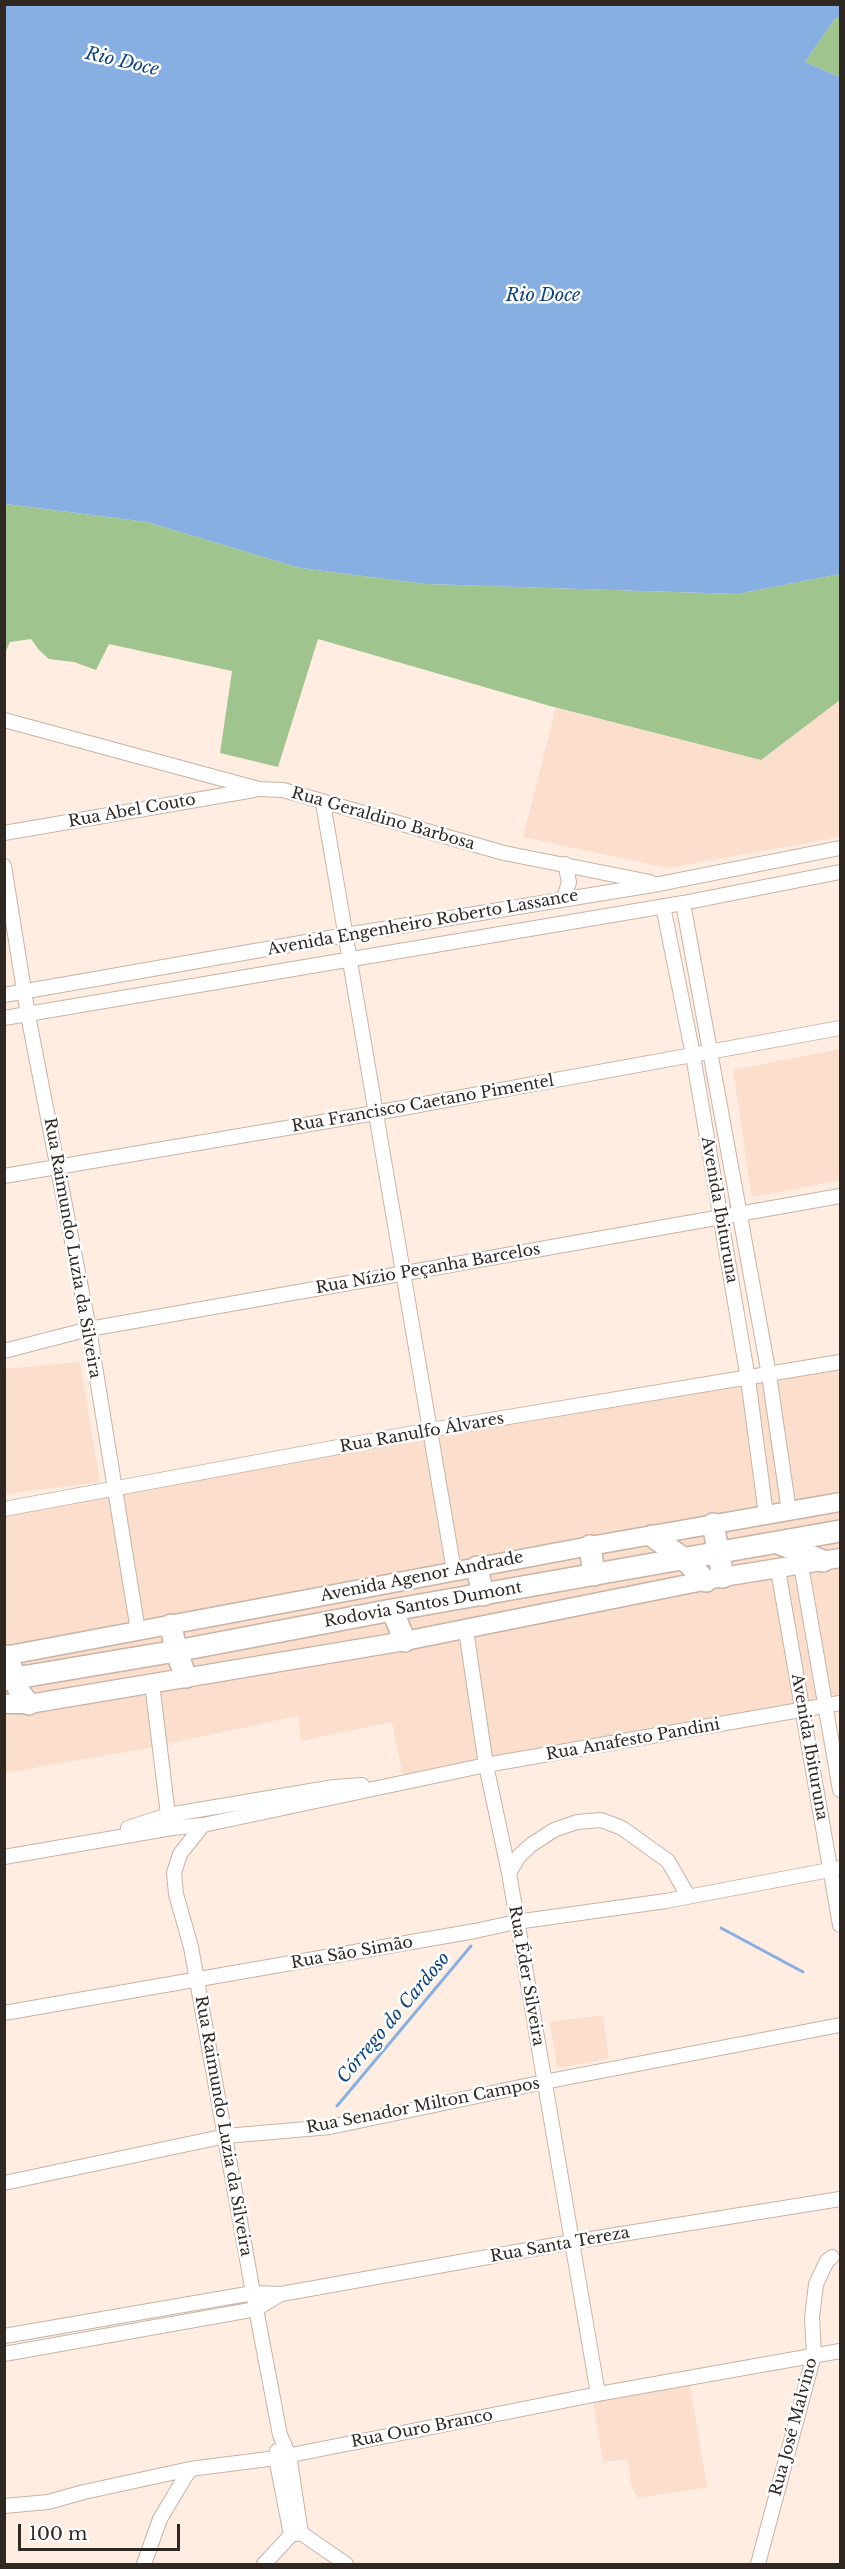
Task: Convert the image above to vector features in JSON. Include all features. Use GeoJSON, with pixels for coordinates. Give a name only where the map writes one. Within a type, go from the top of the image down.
{"type":"FeatureCollection","features":[{"type":"Feature","properties":{"kind":"highway"},"geometry":{"type":"LineString","coordinates":[[652,1536],[715,1579],[717,1552],[713,1524]]}},
{"type":"Feature","properties":{"kind":"highway","name":"Rodovia Santos Dumont"},"geometry":{"type":"LineString","coordinates":[[10,1679],[840,1531]]}},
{"type":"Feature","properties":{"kind":"highway"},"geometry":{"type":"LineString","coordinates":[[777,1542],[832,1559]]}},
{"type":"Feature","properties":{"kind":"highway"},"geometry":{"type":"LineString","coordinates":[[590,1546],[594,1575]]}},
{"type":"Feature","properties":{"kind":"highway"},"geometry":{"type":"LineString","coordinates":[[477,1567],[483,1595]]}},
{"type":"Feature","properties":{"kind":"highway"},"geometry":{"type":"LineString","coordinates":[[392,1610],[405,1641]]}},
{"type":"Feature","properties":{"kind":"highway"},"geometry":{"type":"LineString","coordinates":[[171,1625],[176,1651],[186,1677]]}},
{"type":"Feature","properties":{"kind":"highway"},"geometry":{"type":"LineString","coordinates":[[6,1656],[10,1679],[29,1704]]}},
{"type":"Feature","properties":{"kind":"main road","name":"Avenida Agenor Andrade"},"geometry":{"type":"LineString","coordinates":[[6,1656],[454,1571],[840,1502]]}},
{"type":"Feature","properties":{"kind":"main road"},"geometry":{"type":"LineString","coordinates":[[4,1704],[29,1704],[405,1641],[715,1579],[832,1559]]}},
{"type":"Feature","properties":{"kind":"street","name":"Rua Geraldino Barbosa"},"geometry":{"type":"LineString","coordinates":[[4,720],[259,789],[283,790],[504,853],[659,884]]}},
{"type":"Feature","properties":{"kind":"street","name":"Rua Abel Couto"},"geometry":{"type":"LineString","coordinates":[[4,833],[259,789]]}},
{"type":"Feature","properties":{"kind":"street"},"geometry":{"type":"LineString","coordinates":[[323,803],[454,1571]]}},
{"type":"Feature","properties":{"kind":"street","name":"Avenida Engenheiro Roberto Lassance"},"geometry":{"type":"LineString","coordinates":[[4,995],[564,898],[659,884],[840,848]]}},
{"type":"Feature","properties":{"kind":"street"},"geometry":{"type":"LineString","coordinates":[[797,857],[802,878]]}},
{"type":"Feature","properties":{"kind":"street"},"geometry":{"type":"LineString","coordinates":[[564,898],[570,882],[565,864]]}},
{"type":"Feature","properties":{"kind":"street","name":"Rua Raimundo Luzia da Silveira"},"geometry":{"type":"LineString","coordinates":[[4,866],[28,1015],[89,1329],[113,1489],[138,1631]]}},
{"type":"Feature","properties":{"kind":"street","name":"Avenida Engenheiro Roberto Lassance"},"geometry":{"type":"LineString","coordinates":[[4,1018],[351,961],[683,903],[840,872]]}},
{"type":"Feature","properties":{"kind":"street","name":"Avenida Ibituruna"},"geometry":{"type":"LineString","coordinates":[[683,903],[769,1375],[789,1511]]}},
{"type":"Feature","properties":{"kind":"street","name":"Avenida Ibituruna"},"geometry":{"type":"LineString","coordinates":[[663,906],[693,1055],[748,1379],[766,1515]]}},
{"type":"Feature","properties":{"kind":"street","name":"Rua Francisco Caetano Pimentel"},"geometry":{"type":"LineString","coordinates":[[4,1176],[375,1113],[840,1028]]}},
{"type":"Feature","properties":{"kind":"street","name":"Rua Nízio Peçanha Barcelos"},"geometry":{"type":"LineString","coordinates":[[9,1348],[89,1329],[739,1212],[840,1196]]}},
{"type":"Feature","properties":{"kind":"street","name":"Rua Ranulfo Álvares"},"geometry":{"type":"LineString","coordinates":[[4,1509],[430,1430],[840,1362]]}},
{"type":"Feature","properties":{"kind":"street","name":"Avenida Ibituruna"},"geometry":{"type":"LineString","coordinates":[[801,1565],[840,1790]]}},
{"type":"Feature","properties":{"kind":"street","name":"Avenida Ibituruna"},"geometry":{"type":"LineString","coordinates":[[778,1570],[802,1710],[836,1868],[840,1925]]}},
{"type":"Feature","properties":{"kind":"street","name":"Rua Éder Silveira"},"geometry":{"type":"LineString","coordinates":[[466,1630],[486,1765],[508,1873],[598,2394]]}},
{"type":"Feature","properties":{"kind":"street"},"geometry":{"type":"LineString","coordinates":[[152,1683],[168,1815]]}},
{"type":"Feature","properties":{"kind":"street","name":"Rua Anafesto Pandini"},"geometry":{"type":"LineString","coordinates":[[4,1857],[203,1825],[486,1765],[840,1703]]}},
{"type":"Feature","properties":{"kind":"street","name":"Rua Anafesto Pandini"},"geometry":{"type":"LineString","coordinates":[[84,1843],[168,1815],[334,1787],[425,1779]]}},
{"type":"Feature","properties":{"kind":"street"},"geometry":{"type":"LineString","coordinates":[[508,1873],[519,1856],[554,1830],[577,1822],[601,1820],[622,1828],[668,1861],[688,1896]]}},
{"type":"Feature","properties":{"kind":"street","name":"Rua Raimundo Luzia da Silveira"},"geometry":{"type":"LineString","coordinates":[[203,1825],[180,1854],[174,1873],[176,1894],[191,1947],[296,2534]]}},
{"type":"Feature","properties":{"kind":"street","name":"Rua São Simão"},"geometry":{"type":"LineString","coordinates":[[4,2013],[196,1981],[516,1922],[666,1902],[836,1868]]}},
{"type":"Feature","properties":{"kind":"street","name":"Rua Senador Milton Campos"},"geometry":{"type":"LineString","coordinates":[[4,2183],[226,2136],[330,2127],[544,2082],[840,2025]]}},
{"type":"Feature","properties":{"kind":"street","name":"Rua Santa Tereza"},"geometry":{"type":"LineString","coordinates":[[4,2336],[253,2293],[280,2294],[572,2242],[840,2199]]}},
{"type":"Feature","properties":{"kind":"street","name":"Rua José Malvino"},"geometry":{"type":"LineString","coordinates":[[758,2565],[814,2355],[812,2318],[818,2275],[832,2257]]}},
{"type":"Feature","properties":{"kind":"street","name":"Rua Santa Tereza"},"geometry":{"type":"LineString","coordinates":[[4,2354],[256,2309],[280,2294]]}},
{"type":"Feature","properties":{"kind":"street","name":"Rua Ouro Branco"},"geometry":{"type":"LineString","coordinates":[[4,2506],[48,2502],[190,2469],[282,2456],[598,2394],[840,2351]]}},
{"type":"Feature","properties":{"kind":"street"},"geometry":{"type":"LineString","coordinates":[[144,2565],[160,2518],[190,2469]]}},
{"type":"Feature","properties":{"kind":"street"},"geometry":{"type":"LineString","coordinates":[[264,2565],[296,2534],[346,2565]]}},
{"type":"Feature","properties":{"kind":"shaded area"},"geometry":{"type":"Polygon","coordinates":[[[840,700],[840,837],[668,868],[523,837],[556,708],[761,760],[840,700]]]}},
{"type":"Feature","properties":{"kind":"shaded area"},"geometry":{"type":"Polygon","coordinates":[[[840,1049],[840,1180],[754,1197],[751,1193],[733,1070],[840,1049]]]}},
{"type":"Feature","properties":{"kind":"shaded area"},"geometry":{"type":"Polygon","coordinates":[[[840,1360],[840,1702],[404,1781],[392,1722],[301,1741],[298,1716],[143,1749],[5,1773],[5,1510],[840,1360]]]}},
{"type":"Feature","properties":{"kind":"shaded area"},"geometry":{"type":"Polygon","coordinates":[[[80,1362],[100,1482],[5,1494],[5,1369],[80,1362]]]}},
{"type":"Feature","properties":{"kind":"shaded area"},"geometry":{"type":"Polygon","coordinates":[[[603,2015],[609,2059],[557,2068],[550,2022],[603,2015]]]}},
{"type":"Feature","properties":{"kind":"shaded area"},"geometry":{"type":"Polygon","coordinates":[[[690,2385],[707,2487],[639,2498],[632,2488],[627,2459],[603,2462],[593,2401],[690,2385]]]}},
{"type":"Feature","properties":{"kind":"green space"},"geometry":{"type":"Polygon","coordinates":[[[836,17],[840,17],[840,77],[805,62],[836,17]]]}},
{"type":"Feature","properties":{"kind":"green space"},"geometry":{"type":"Polygon","coordinates":[[[5,504],[147,522],[300,568],[426,584],[737,594],[840,574],[840,700],[761,760],[550,706],[318,639],[278,767],[220,753],[232,671],[109,644],[96,670],[74,662],[49,659],[31,639],[10,642],[5,653],[5,504]]]}},
{"type":"Feature","properties":{"kind":"water","name":"Rio Doce"},"geometry":{"type":"Polygon","coordinates":[[[5,4],[840,5],[840,17],[836,17],[805,62],[840,77],[840,574],[737,594],[426,584],[300,568],[147,522],[5,504],[5,4]]]}},
{"type":"Feature","properties":{"kind":"waterway","name":"Córrego do Cardoso"},"geometry":{"type":"LineString","coordinates":[[721,1928],[803,1972]]}},
{"type":"Feature","properties":{"kind":"waterway","name":"Córrego do Cardoso"},"geometry":{"type":"LineString","coordinates":[[337,2106],[471,1946]]}}]}
